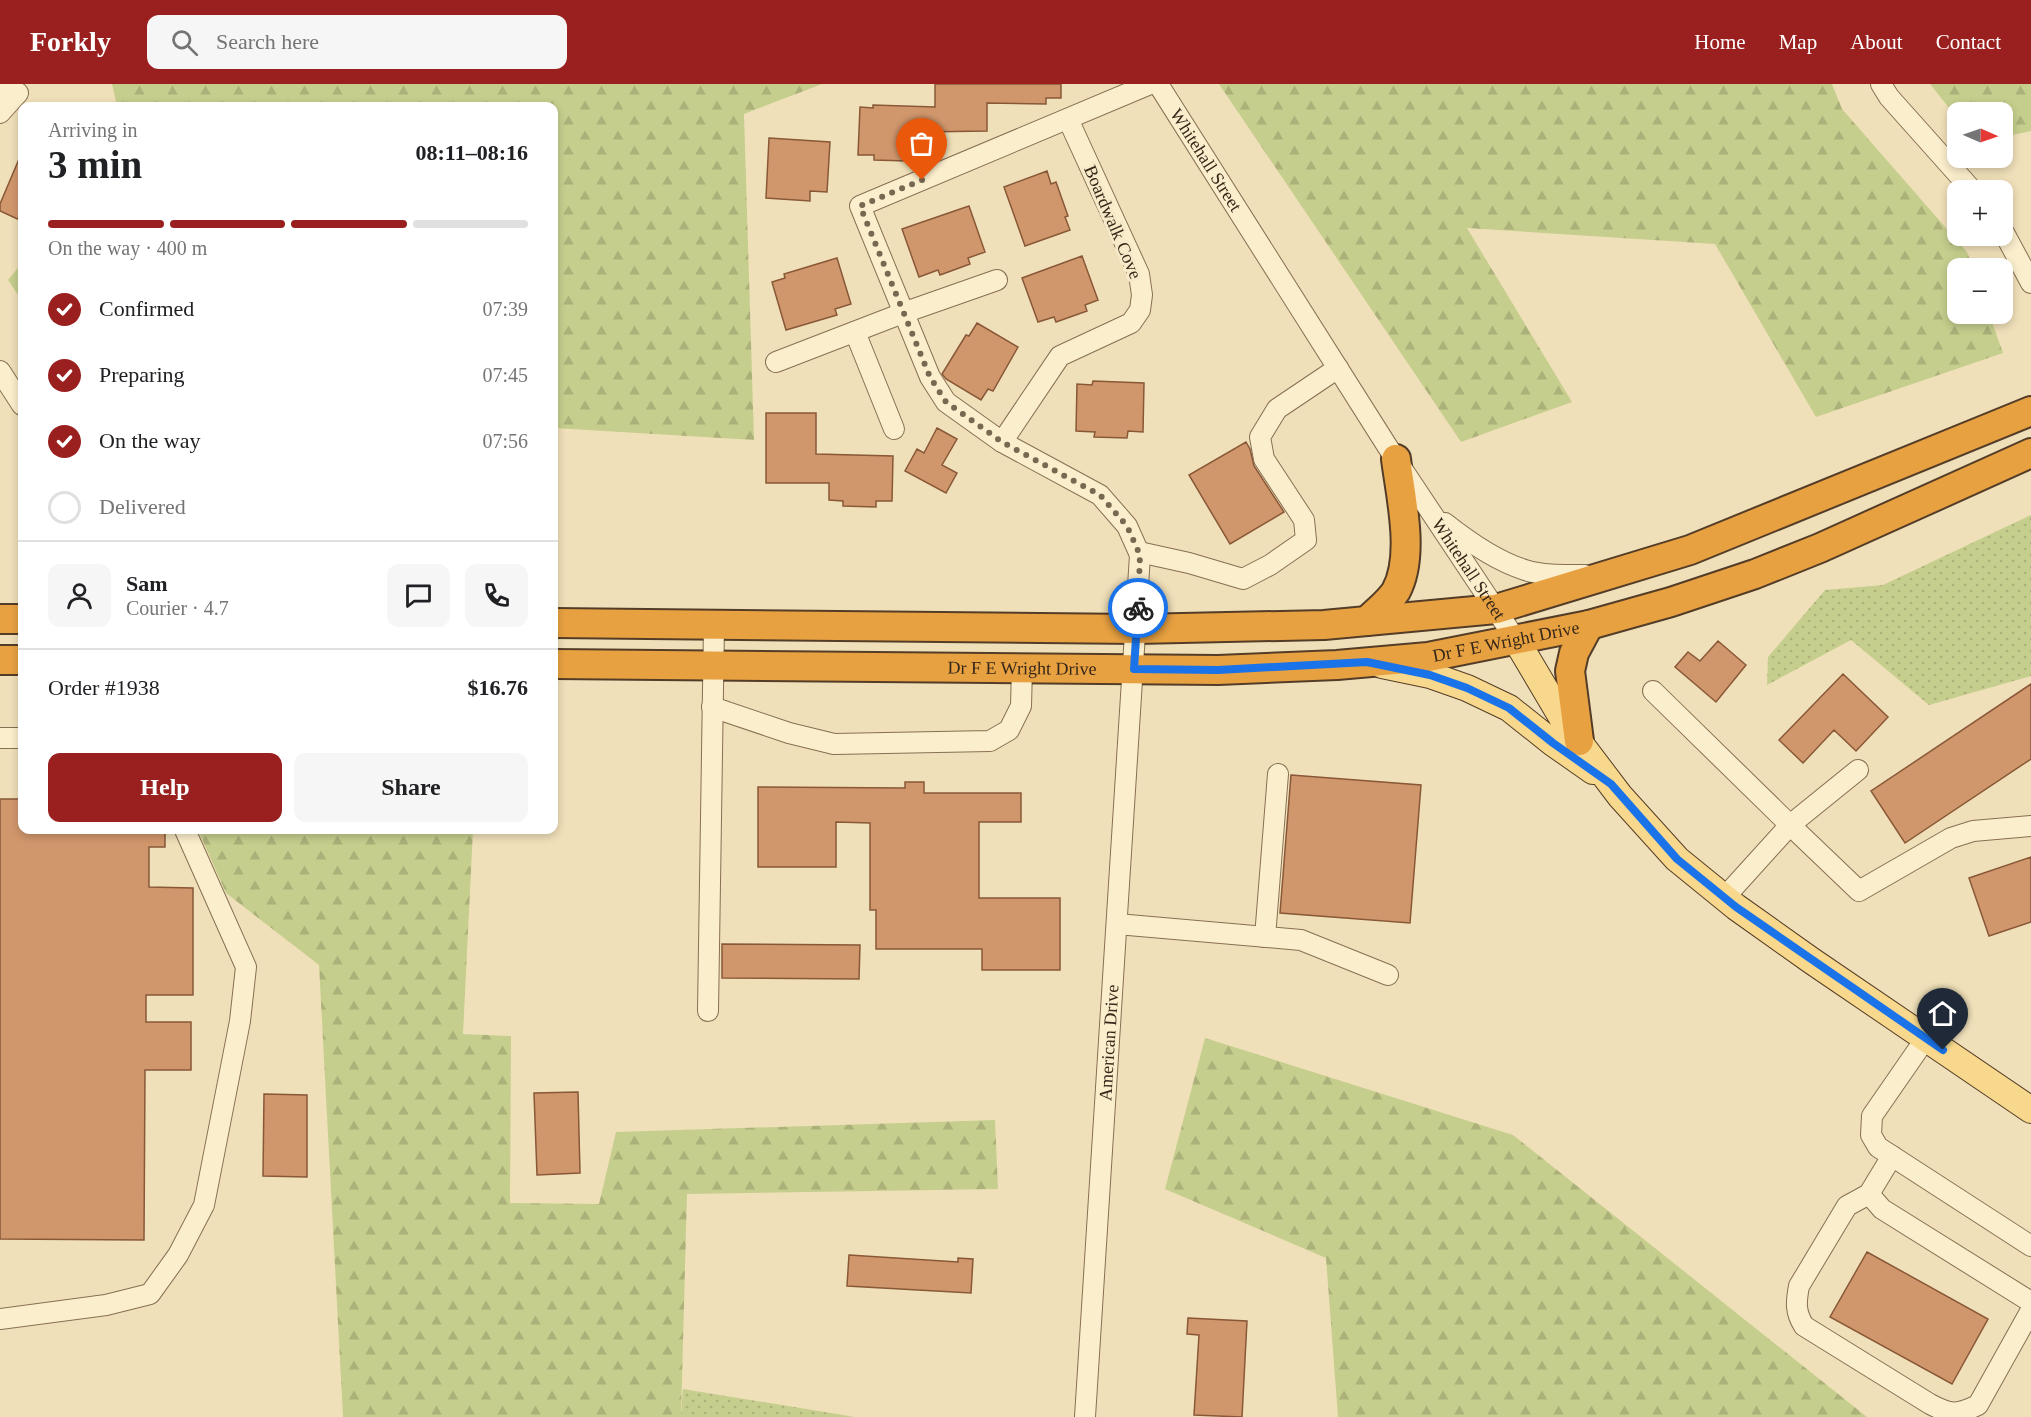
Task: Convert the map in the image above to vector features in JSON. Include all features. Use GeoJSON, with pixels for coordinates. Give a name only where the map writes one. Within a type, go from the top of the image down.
{"type":"FeatureCollection","features":[{"type":"Feature","properties":{"kind":"highway"},"geometry":{"type":"LineString","coordinates":[[558,623],[1137,629],[1324,625],[1496,609],[1690,550],[2031,411]]}},
{"type":"Feature","properties":{"kind":"highway","name":"Dr F E Wright Drive"},"geometry":{"type":"LineString","coordinates":[[558,664],[1218,670],[1428,657],[1589,625],[1671,602],[1755,574],[1820,548],[2031,453]]}},
{"type":"Feature","properties":{"kind":"highway"},"geometry":{"type":"LineString","coordinates":[[1367,621],[1394,594],[1400,581],[1404,562],[1405,530],[1396,459]]}},
{"type":"Feature","properties":{"kind":"highway"},"geometry":{"type":"LineString","coordinates":[[0,619],[18,619]]}},
{"type":"Feature","properties":{"kind":"highway"},"geometry":{"type":"LineString","coordinates":[[1579,741],[1570,671],[1574,653],[1589,625]]}},
{"type":"Feature","properties":{"kind":"highway"},"geometry":{"type":"LineString","coordinates":[[0,660],[18,660]]}},
{"type":"Feature","properties":{"kind":"main road","name":"Whitehall Street"},"geometry":{"type":"LineString","coordinates":[[1516,640],[1567,726],[1611,784],[1677,859],[1724,898],[1812,961],[2031,1110]]}},
{"type":"Feature","properties":{"kind":"main road"},"geometry":{"type":"LineString","coordinates":[[1367,662],[1430,675],[1467,688],[1509,708],[1611,784]]}},
{"type":"Feature","properties":{"kind":"street"},"geometry":{"type":"LineString","coordinates":[[1134,669],[1139,552],[1127,526],[1100,495],[1002,442],[946,402],[930,377],[860,206],[1150,84]]}},
{"type":"Feature","properties":{"kind":"street","name":"Whitehall Street"},"geometry":{"type":"LineString","coordinates":[[1158,84],[1396,459],[1516,640]]}},
{"type":"Feature","properties":{"kind":"street"},"geometry":{"type":"LineString","coordinates":[[1881,84],[1889,97],[1963,180]]}},
{"type":"Feature","properties":{"kind":"street"},"geometry":{"type":"LineString","coordinates":[[0,90],[18,93],[0,113]]}},
{"type":"Feature","properties":{"kind":"street","name":"Boardwalk Cove"},"geometry":{"type":"LineString","coordinates":[[1002,442],[1060,356],[1131,323],[1140,310],[1142,295],[1139,274],[1068,118]]}},
{"type":"Feature","properties":{"kind":"street"},"geometry":{"type":"LineString","coordinates":[[2011,246],[2031,283]]}},
{"type":"Feature","properties":{"kind":"street"},"geometry":{"type":"LineString","coordinates":[[777,362],[903,313],[997,280]]}},
{"type":"Feature","properties":{"kind":"street"},"geometry":{"type":"LineString","coordinates":[[855,332],[894,429]]}},
{"type":"Feature","properties":{"kind":"street"},"geometry":{"type":"LineString","coordinates":[[1139,552],[1189,563],[1243,579],[1270,565],[1306,540],[1304,520],[1264,459],[1260,437],[1276,409],[1338,368]]}},
{"type":"Feature","properties":{"kind":"street"},"geometry":{"type":"LineString","coordinates":[[0,370],[18,397]]}},
{"type":"Feature","properties":{"kind":"street"},"geometry":{"type":"LineString","coordinates":[[1432,514],[1501,560],[1527,571],[1561,575],[1609,574]]}},
{"type":"Feature","properties":{"kind":"street"},"geometry":{"type":"LineString","coordinates":[[708,1011],[714,625]]}},
{"type":"Feature","properties":{"kind":"street"},"geometry":{"type":"LineString","coordinates":[[712,707],[789,733],[834,744],[990,741],[1009,730],[1021,706],[1022,668]]}},
{"type":"Feature","properties":{"kind":"street","name":"American Drive"},"geometry":{"type":"LineString","coordinates":[[1085,1417],[1134,669]]}},
{"type":"Feature","properties":{"kind":"street"},"geometry":{"type":"LineString","coordinates":[[1653,691],[1859,891],[1951,838],[1973,831],[2031,826]]}},
{"type":"Feature","properties":{"kind":"street"},"geometry":{"type":"LineString","coordinates":[[0,738],[18,738]]}},
{"type":"Feature","properties":{"kind":"street"},"geometry":{"type":"LineString","coordinates":[[1724,898],[1790,825],[1858,770]]}},
{"type":"Feature","properties":{"kind":"street"},"geometry":{"type":"LineString","coordinates":[[1265,938],[1278,774]]}},
{"type":"Feature","properties":{"kind":"street"},"geometry":{"type":"LineString","coordinates":[[0,1319],[106,1305],[150,1294],[178,1255],[204,1205],[240,1021],[246,968],[187,834]]}},
{"type":"Feature","properties":{"kind":"street"},"geometry":{"type":"LineString","coordinates":[[1117,924],[1301,940],[1388,975]]}},
{"type":"Feature","properties":{"kind":"street"},"geometry":{"type":"LineString","coordinates":[[1926,1038],[1872,1116],[1871,1135],[1878,1147],[2031,1246]]}},
{"type":"Feature","properties":{"kind":"street"},"geometry":{"type":"LineString","coordinates":[[1892,1156],[1869,1194],[1847,1206],[1799,1286],[1796,1301],[1797,1314],[1804,1326],[1930,1404],[1946,1412],[1962,1413],[1978,1405],[2031,1311]]}},
{"type":"Feature","properties":{"kind":"street"},"geometry":{"type":"LineString","coordinates":[[1869,1194],[1882,1209],[2031,1302]]}},
{"type":"Feature","properties":{"kind":"green space"},"geometry":{"type":"Polygon","coordinates":[[[112,84],[822,84],[744,114],[754,440],[558,428],[558,102],[116,102],[112,84]]]}},
{"type":"Feature","properties":{"kind":"green space"},"geometry":{"type":"Polygon","coordinates":[[[1219,84],[1832,84],[1842,109],[1947,229],[1947,246],[1962,246],[1967,252],[1969,258],[1947,258],[1947,324],[1993,324],[2003,353],[1816,417],[1715,244],[1467,228],[1572,402],[1461,442],[1219,84]]]}},
{"type":"Feature","properties":{"kind":"green space"},"geometry":{"type":"Polygon","coordinates":[[[1930,84],[2031,84],[2031,131],[2013,135],[2013,102],[1947,102],[1947,105],[1930,84]]]}},
{"type":"Feature","properties":{"kind":"green space"},"geometry":{"type":"Polygon","coordinates":[[[18,268],[18,295],[8,280],[18,268]]]}},
{"type":"Feature","properties":{"kind":"green space"},"geometry":{"type":"Polygon","coordinates":[[[2031,515],[2031,676],[1929,705],[1851,640],[1767,685],[1768,657],[1825,590],[1883,585],[2031,515]]]}},
{"type":"Feature","properties":{"kind":"green space"},"geometry":{"type":"Polygon","coordinates":[[[200,834],[473,834],[463,1034],[511,1036],[510,1203],[599,1204],[616,1132],[995,1120],[998,1189],[687,1194],[681,1417],[343,1417],[319,965],[226,893],[200,834]]]}},
{"type":"Feature","properties":{"kind":"green space"},"geometry":{"type":"Polygon","coordinates":[[[1205,1038],[1513,1135],[1867,1417],[1338,1417],[1326,1258],[1165,1189],[1205,1038]]]}},
{"type":"Feature","properties":{"kind":"green space"},"geometry":{"type":"Polygon","coordinates":[[[683,1389],[855,1417],[681,1417],[683,1389]]]}},
{"type":"Feature","properties":{"kind":"building"},"geometry":{"type":"Polygon","coordinates":[[[935,84],[1061,84],[1061,98],[1046,98],[1046,104],[987,103],[987,131],[923,132],[922,154],[907,154],[907,161],[874,160],[874,155],[858,155],[860,107],[873,108],[873,105],[935,107],[935,84]]]}},
{"type":"Feature","properties":{"kind":"building"},"geometry":{"type":"Polygon","coordinates":[[[769,138],[830,142],[827,192],[810,191],[810,201],[766,198],[769,138]]]}},
{"type":"Feature","properties":{"kind":"building"},"geometry":{"type":"Polygon","coordinates":[[[18,161],[18,219],[0,211],[0,204],[18,161]]]}},
{"type":"Feature","properties":{"kind":"building"},"geometry":{"type":"Polygon","coordinates":[[[1047,171],[1051,184],[1056,182],[1068,216],[1065,217],[1070,230],[1025,246],[1004,187],[1047,171]]]}},
{"type":"Feature","properties":{"kind":"building"},"geometry":{"type":"Polygon","coordinates":[[[969,206],[985,252],[968,258],[970,264],[940,275],[938,270],[919,277],[902,229],[969,206]]]}},
{"type":"Feature","properties":{"kind":"building"},"geometry":{"type":"Polygon","coordinates":[[[1082,256],[1098,300],[1085,305],[1087,311],[1056,322],[1054,317],[1038,322],[1022,278],[1082,256]]]}},
{"type":"Feature","properties":{"kind":"building"},"geometry":{"type":"Polygon","coordinates":[[[837,258],[851,304],[835,309],[837,315],[786,330],[772,282],[785,278],[784,274],[837,258]]]}},
{"type":"Feature","properties":{"kind":"building"},"geometry":{"type":"Polygon","coordinates":[[[977,323],[1018,347],[993,391],[988,389],[981,400],[946,379],[942,374],[966,335],[969,336],[977,323]]]}},
{"type":"Feature","properties":{"kind":"building"},"geometry":{"type":"Polygon","coordinates":[[[1093,381],[1144,383],[1143,432],[1128,431],[1127,438],[1094,437],[1095,432],[1076,431],[1077,384],[1092,385],[1093,381]]]}},
{"type":"Feature","properties":{"kind":"building"},"geometry":{"type":"Polygon","coordinates":[[[766,413],[816,413],[816,454],[893,456],[892,501],[876,501],[876,507],[843,506],[843,501],[829,500],[829,483],[766,483],[766,413]]]}},
{"type":"Feature","properties":{"kind":"building"},"geometry":{"type":"Polygon","coordinates":[[[937,428],[957,439],[942,465],[957,473],[946,493],[905,471],[917,449],[924,453],[937,428]]]}},
{"type":"Feature","properties":{"kind":"building"},"geometry":{"type":"Polygon","coordinates":[[[1246,442],[1254,466],[1284,512],[1230,544],[1189,475],[1246,442]]]}},
{"type":"Feature","properties":{"kind":"building"},"geometry":{"type":"Polygon","coordinates":[[[1718,641],[1746,665],[1716,702],[1675,667],[1688,652],[1700,661],[1718,641]]]}},
{"type":"Feature","properties":{"kind":"building"},"geometry":{"type":"Polygon","coordinates":[[[1843,674],[1888,717],[1856,751],[1834,730],[1803,763],[1779,740],[1843,674]]]}},
{"type":"Feature","properties":{"kind":"building"},"geometry":{"type":"Polygon","coordinates":[[[2031,684],[2031,759],[1905,843],[1871,791],[2031,684]]]}},
{"type":"Feature","properties":{"kind":"building"},"geometry":{"type":"Polygon","coordinates":[[[1291,775],[1421,785],[1410,923],[1280,913],[1291,775]]]}},
{"type":"Feature","properties":{"kind":"building"},"geometry":{"type":"Polygon","coordinates":[[[905,782],[924,782],[924,793],[1021,793],[1021,822],[979,822],[979,898],[1060,898],[1060,970],[982,970],[982,949],[876,949],[876,910],[870,910],[870,823],[836,822],[836,867],[758,867],[758,787],[905,788],[905,782]]]}},
{"type":"Feature","properties":{"kind":"building"},"geometry":{"type":"Polygon","coordinates":[[[0,799],[18,799],[18,834],[165,834],[165,847],[149,847],[149,887],[193,888],[193,995],[146,995],[146,1022],[191,1022],[191,1070],[145,1070],[144,1240],[0,1239],[0,799]]]}},
{"type":"Feature","properties":{"kind":"building"},"geometry":{"type":"Polygon","coordinates":[[[2031,857],[2031,922],[1989,936],[1969,878],[2031,857]]]}},
{"type":"Feature","properties":{"kind":"building"},"geometry":{"type":"Polygon","coordinates":[[[722,944],[860,945],[859,979],[722,978],[722,944]]]}},
{"type":"Feature","properties":{"kind":"building"},"geometry":{"type":"Polygon","coordinates":[[[578,1092],[580,1173],[537,1175],[534,1093],[578,1092]]]}},
{"type":"Feature","properties":{"kind":"building"},"geometry":{"type":"Polygon","coordinates":[[[264,1094],[307,1095],[307,1177],[263,1176],[264,1094]]]}},
{"type":"Feature","properties":{"kind":"building"},"geometry":{"type":"Polygon","coordinates":[[[1867,1252],[1988,1319],[1952,1384],[1830,1317],[1867,1252]]]}},
{"type":"Feature","properties":{"kind":"building"},"geometry":{"type":"Polygon","coordinates":[[[849,1255],[958,1262],[958,1258],[973,1259],[971,1293],[847,1286],[849,1255]]]}},
{"type":"Feature","properties":{"kind":"building"},"geometry":{"type":"Polygon","coordinates":[[[1188,1318],[1247,1321],[1242,1417],[1194,1415],[1199,1335],[1187,1334],[1188,1318]]]}},
{"type":"Feature","properties":{"kind":"way so far"},"geometry":{"type":"LineString","coordinates":[[922,180],[860,206],[930,377],[946,402],[1002,442],[1100,495],[1127,526],[1140,555],[1138,608]]}},
{"type":"Feature","properties":{"kind":"route"},"geometry":{"type":"LineString","coordinates":[[1138,608],[1134,669],[1218,670],[1367,662],[1430,675],[1467,688],[1509,708],[1611,784],[1677,859],[1736,907],[1943,1050]]}}]}
